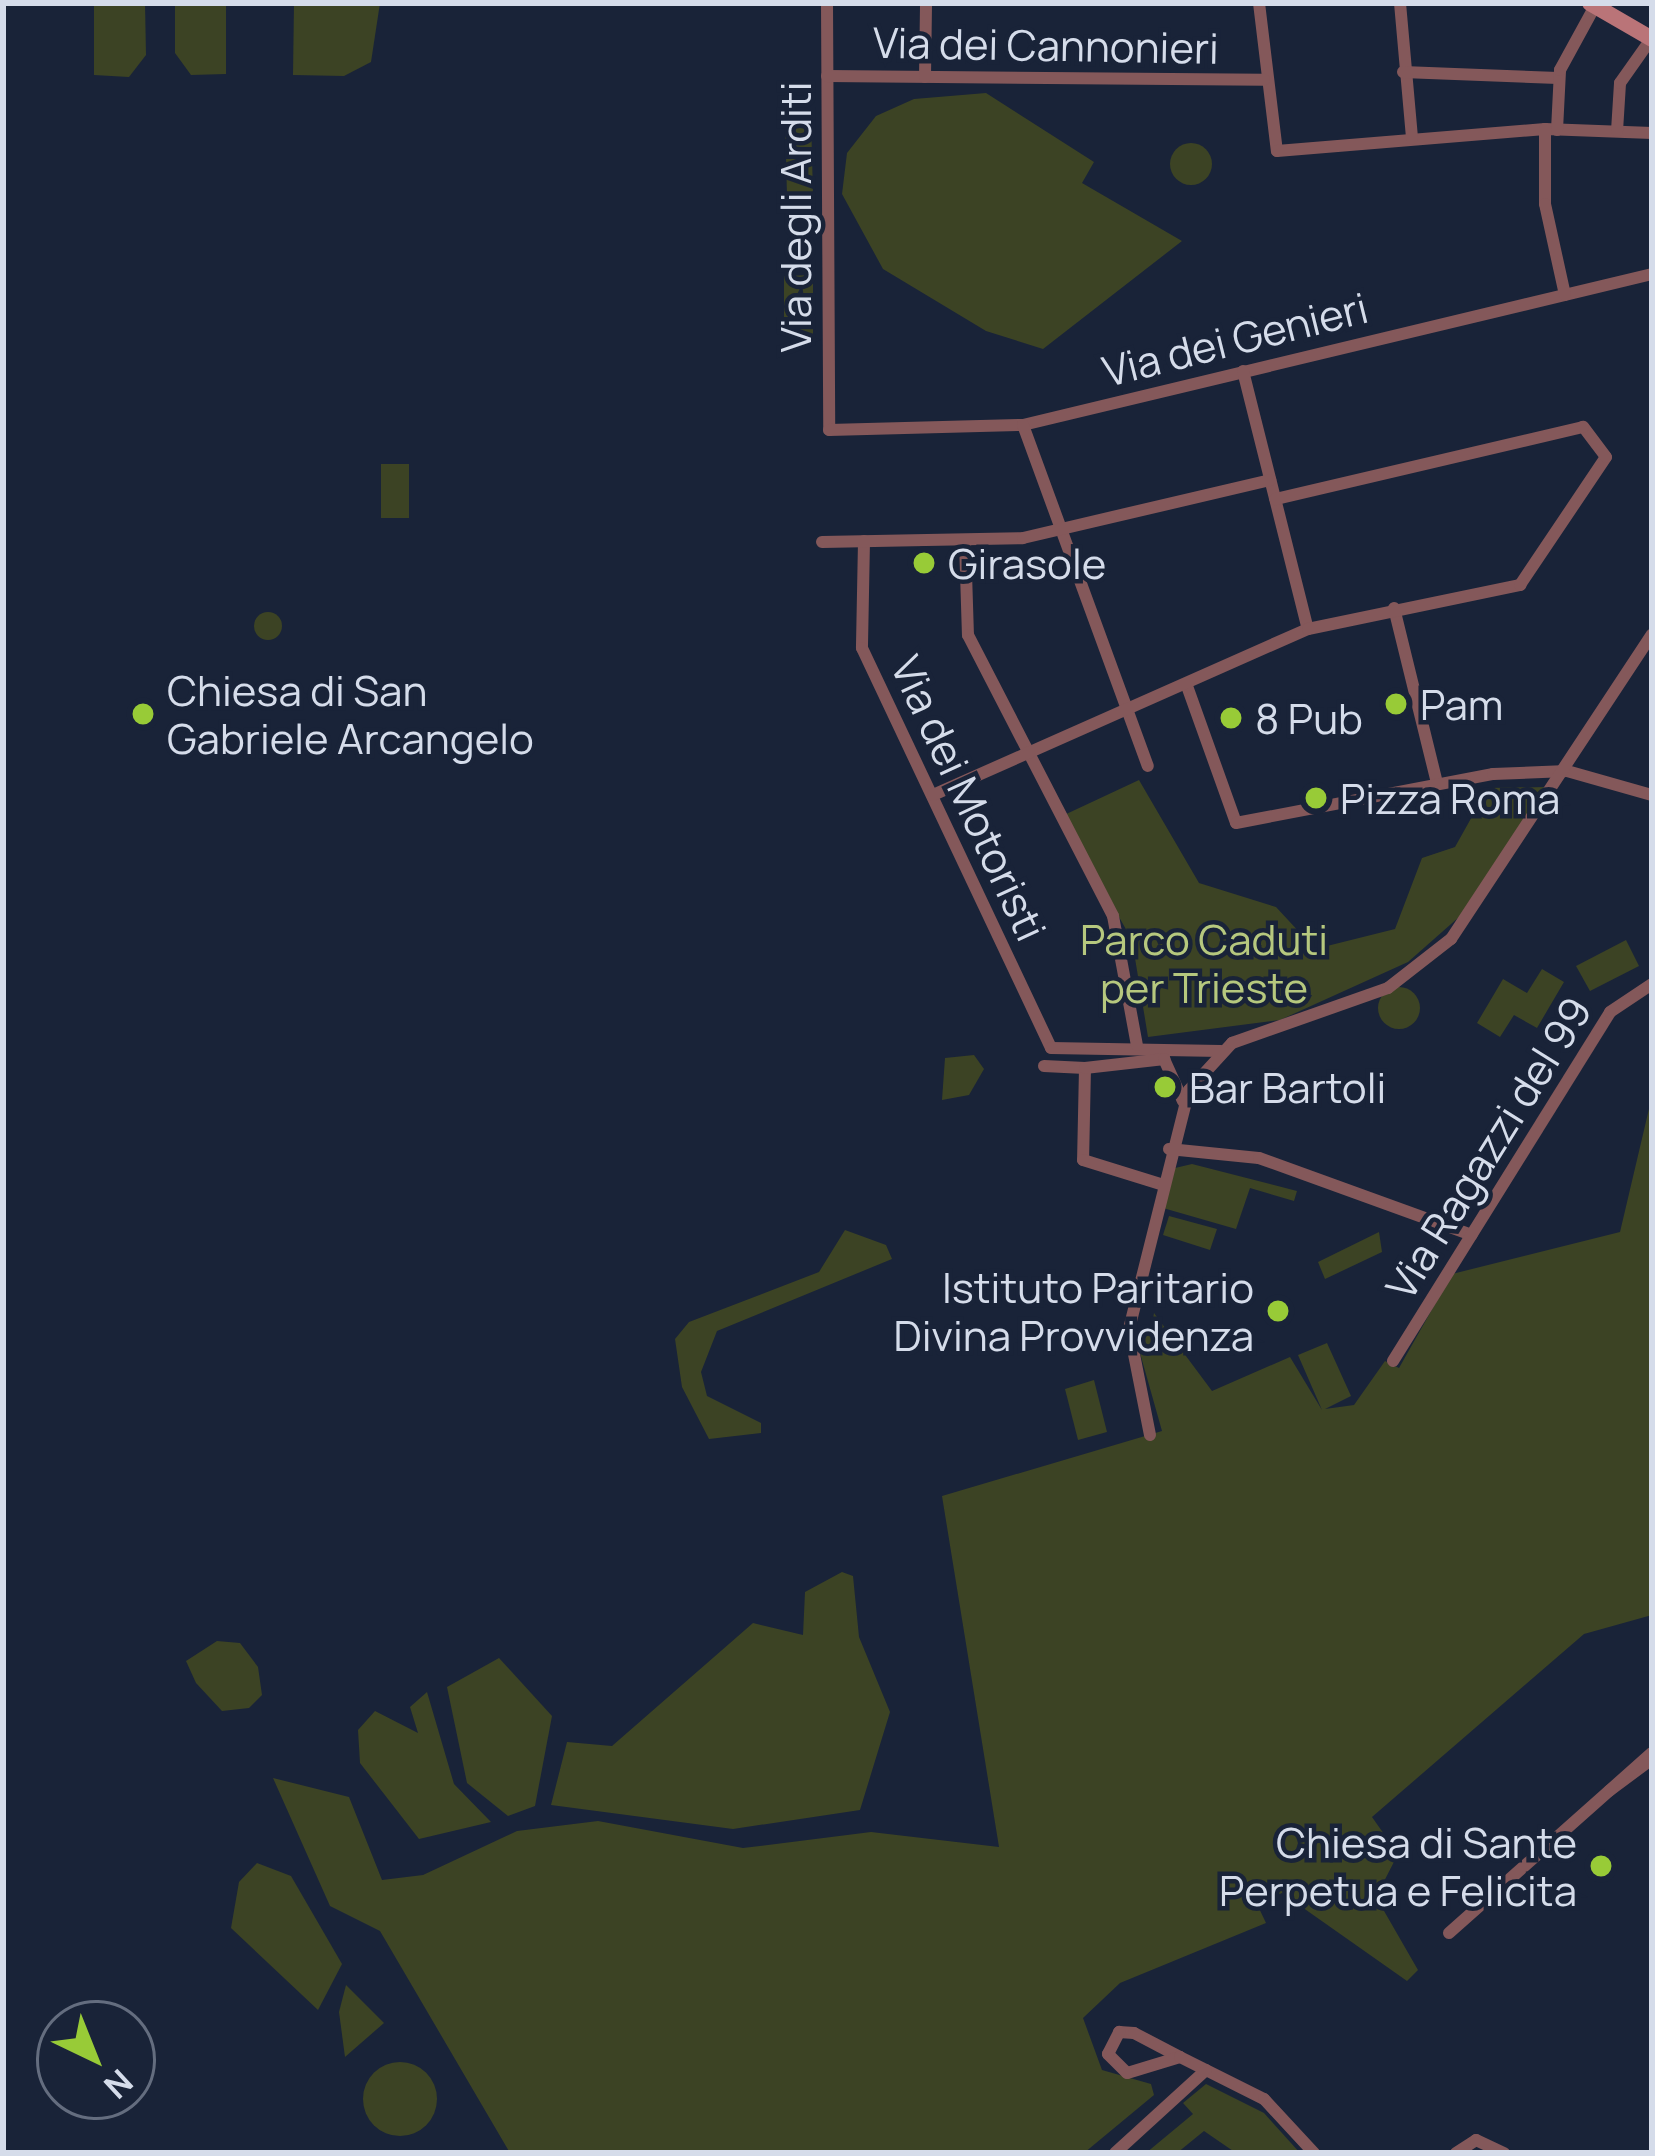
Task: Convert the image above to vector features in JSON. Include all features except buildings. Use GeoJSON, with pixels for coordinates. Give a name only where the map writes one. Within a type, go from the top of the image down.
{"type":"FeatureCollection","features":[{"type":"Feature","properties":{"kind":"main road"},"geometry":{"type":"LineString","coordinates":[[1592,4],[1652,39]]}},
{"type":"Feature","properties":{"kind":"street","name":"Via degli Arditi"},"geometry":{"type":"LineString","coordinates":[[827,3],[829,430]]}},
{"type":"Feature","properties":{"kind":"street"},"geometry":{"type":"LineString","coordinates":[[925,76],[926,3]]}},
{"type":"Feature","properties":{"kind":"street"},"geometry":{"type":"LineString","coordinates":[[1259,3],[1264,80],[1277,152],[1551,129],[1652,133]]}},
{"type":"Feature","properties":{"kind":"street"},"geometry":{"type":"LineString","coordinates":[[1400,3],[1412,138]]}},
{"type":"Feature","properties":{"kind":"street"},"geometry":{"type":"LineString","coordinates":[[1564,296],[1545,203],[1551,129],[1558,78],[1592,4]]}},
{"type":"Feature","properties":{"kind":"street"},"geometry":{"type":"LineString","coordinates":[[1617,130],[1619,87],[1652,39]]}},
{"type":"Feature","properties":{"kind":"street"},"geometry":{"type":"LineString","coordinates":[[1637,57],[1652,67]]}},
{"type":"Feature","properties":{"kind":"street"},"geometry":{"type":"LineString","coordinates":[[1403,72],[1558,78]]}},
{"type":"Feature","properties":{"kind":"street","name":"Via dei Cannonieri"},"geometry":{"type":"LineString","coordinates":[[827,76],[1264,80]]}},
{"type":"Feature","properties":{"kind":"street","name":"Via dei Genieri"},"geometry":{"type":"LineString","coordinates":[[829,430],[1023,424],[1652,274]]}},
{"type":"Feature","properties":{"kind":"street"},"geometry":{"type":"LineString","coordinates":[[1243,371],[1308,629]]}},
{"type":"Feature","properties":{"kind":"street"},"geometry":{"type":"LineString","coordinates":[[1023,424],[1148,766]]}},
{"type":"Feature","properties":{"kind":"street"},"geometry":{"type":"LineString","coordinates":[[933,796],[1308,629],[1520,585],[1540,568],[1605,461],[1591,428],[1275,499]]}},
{"type":"Feature","properties":{"kind":"street"},"geometry":{"type":"LineString","coordinates":[[822,542],[964,541],[1063,529],[1270,480]]}},
{"type":"Feature","properties":{"kind":"street","name":"Via dei Motoristi"},"geometry":{"type":"LineString","coordinates":[[864,541],[862,648],[1051,1048],[1137,1045],[1221,1051]]}},
{"type":"Feature","properties":{"kind":"street"},"geometry":{"type":"LineString","coordinates":[[964,541],[964,627],[1022,755],[1113,916],[1137,1045]]}},
{"type":"Feature","properties":{"kind":"street"},"geometry":{"type":"LineString","coordinates":[[1394,608],[1436,779]]}},
{"type":"Feature","properties":{"kind":"street"},"geometry":{"type":"LineString","coordinates":[[1150,1435],[1129,1329],[1183,1101],[1221,1051],[1365,999],[1430,959],[1484,902],[1652,634]]}},
{"type":"Feature","properties":{"kind":"street"},"geometry":{"type":"LineString","coordinates":[[1187,686],[1236,823],[1436,779],[1567,771],[1652,795]]}},
{"type":"Feature","properties":{"kind":"street","name":"Via Ragazzi del 99"},"geometry":{"type":"LineString","coordinates":[[1393,1361],[1610,1012],[1652,984]]}},
{"type":"Feature","properties":{"kind":"street"},"geometry":{"type":"LineString","coordinates":[[1044,1066],[1085,1068],[1164,1059],[1183,1101]]}},
{"type":"Feature","properties":{"kind":"street"},"geometry":{"type":"LineString","coordinates":[[1085,1068],[1083,1160],[1160,1184]]}},
{"type":"Feature","properties":{"kind":"street"},"geometry":{"type":"LineString","coordinates":[[1169,1149],[1259,1158],[1472,1235]]}},
{"type":"Feature","properties":{"kind":"street"},"geometry":{"type":"LineString","coordinates":[[1449,1933],[1652,1756]]}},
{"type":"Feature","properties":{"kind":"street"},"geometry":{"type":"LineString","coordinates":[[1180,2057],[1127,2073],[1108,2047],[1126,2031],[1180,2057],[1206,2070],[1279,2110],[1314,2153]]}},
{"type":"Feature","properties":{"kind":"street"},"geometry":{"type":"LineString","coordinates":[[1115,2153],[1206,2070]]}},
{"type":"Feature","properties":{"kind":"street"},"geometry":{"type":"LineString","coordinates":[[1456,2153],[1481,2140],[1504,2153]]}},
{"type":"Feature","properties":{"kind":"green space"},"geometry":{"type":"Polygon","coordinates":[[[94,3],[145,3],[146,55],[129,77],[94,75],[94,3]]]}},
{"type":"Feature","properties":{"kind":"green space"},"geometry":{"type":"Polygon","coordinates":[[[175,3],[226,3],[226,74],[191,75],[175,53],[175,3]]]}},
{"type":"Feature","properties":{"kind":"green space"},"geometry":{"type":"Polygon","coordinates":[[[294,3],[380,3],[371,62],[344,76],[293,75],[294,3]]]}},
{"type":"Feature","properties":{"kind":"green space"},"geometry":{"type":"Polygon","coordinates":[[[986,93],[1094,162],[1082,183],[1182,241],[1043,349],[986,331],[883,269],[842,194],[847,153],[876,116],[914,99],[986,93]]]}},
{"type":"Feature","properties":{"kind":"green space"},"geometry":{"type":"Polygon","coordinates":[[[785,118],[811,118],[813,195],[787,196],[785,118]]]}},
{"type":"Feature","properties":{"kind":"green space"},"geometry":{"type":"Polygon","coordinates":[[[1191,143],[1205,150],[1212,164],[1205,178],[1191,185],[1177,178],[1170,164],[1177,150],[1191,143]]]}},
{"type":"Feature","properties":{"kind":"green space"},"geometry":{"type":"Polygon","coordinates":[[[813,275],[813,335],[784,335],[784,276],[813,275]]]}},
{"type":"Feature","properties":{"kind":"green space"},"geometry":{"type":"Polygon","coordinates":[[[381,464],[409,464],[409,518],[381,518],[381,464]]]}},
{"type":"Feature","properties":{"kind":"green space"},"geometry":{"type":"Polygon","coordinates":[[[268,612],[278,616],[282,626],[278,636],[268,640],[258,636],[254,626],[258,616],[268,612]]]}},
{"type":"Feature","properties":{"kind":"green space","name":"Parco Caduti per Trieste"},"geometry":{"type":"Polygon","coordinates":[[[1139,780],[1199,883],[1276,907],[1315,949],[1395,929],[1422,858],[1455,847],[1488,788],[1546,787],[1459,917],[1408,962],[1280,1020],[1148,1037],[1132,940],[1062,816],[1139,780]]]}},
{"type":"Feature","properties":{"kind":"green space"},"geometry":{"type":"Polygon","coordinates":[[[1626,940],[1639,966],[1590,991],[1576,966],[1626,940]]]}},
{"type":"Feature","properties":{"kind":"green space"},"geometry":{"type":"Polygon","coordinates":[[[1542,969],[1564,982],[1537,1028],[1514,1015],[1500,1037],[1477,1023],[1503,979],[1527,993],[1542,969]]]}},
{"type":"Feature","properties":{"kind":"green space"},"geometry":{"type":"Polygon","coordinates":[[[1399,987],[1414,993],[1420,1008],[1414,1023],[1399,1029],[1384,1023],[1378,1008],[1384,993],[1399,987]]]}},
{"type":"Feature","properties":{"kind":"green space"},"geometry":{"type":"Polygon","coordinates":[[[974,1055],[984,1069],[969,1095],[942,1100],[945,1058],[974,1055]]]}},
{"type":"Feature","properties":{"kind":"green space"},"geometry":{"type":"Polygon","coordinates":[[[1652,1096],[1652,1615],[1584,1634],[1372,1817],[1398,1854],[1376,1897],[1418,1970],[1407,1981],[1282,1893],[1257,1904],[1266,1923],[1120,1983],[1083,2018],[1102,2070],[1151,2084],[1154,2095],[1084,2153],[510,2153],[380,1931],[330,1906],[273,1778],[349,1797],[382,1880],[423,1875],[517,1831],[598,1821],[743,1848],[871,1832],[999,1847],[942,1496],[1162,1431],[1138,1329],[1151,1330],[1154,1313],[1212,1391],[1290,1357],[1322,1410],[1298,1355],[1327,1343],[1351,1396],[1325,1409],[1354,1405],[1385,1361],[1399,1368],[1452,1274],[1620,1232],[1652,1096]]]}},
{"type":"Feature","properties":{"kind":"green space"},"geometry":{"type":"Polygon","coordinates":[[[1192,1164],[1297,1191],[1294,1201],[1250,1188],[1236,1229],[1163,1208],[1175,1168],[1192,1164]]]}},
{"type":"Feature","properties":{"kind":"green space"},"geometry":{"type":"Polygon","coordinates":[[[1169,1216],[1217,1229],[1210,1250],[1163,1235],[1169,1216]]]}},
{"type":"Feature","properties":{"kind":"green space"},"geometry":{"type":"Polygon","coordinates":[[[845,1230],[886,1245],[892,1259],[717,1331],[701,1372],[707,1396],[761,1423],[761,1433],[709,1439],[682,1387],[675,1339],[689,1322],[819,1272],[845,1230]]]}},
{"type":"Feature","properties":{"kind":"green space"},"geometry":{"type":"Polygon","coordinates":[[[1379,1232],[1382,1252],[1325,1279],[1318,1262],[1379,1232]]]}},
{"type":"Feature","properties":{"kind":"green space"},"geometry":{"type":"Polygon","coordinates":[[[1094,1380],[1107,1432],[1078,1440],[1065,1389],[1094,1380]]]}},
{"type":"Feature","properties":{"kind":"green space"},"geometry":{"type":"Polygon","coordinates":[[[842,1572],[853,1576],[859,1637],[890,1712],[860,1810],[733,1829],[551,1805],[567,1742],[612,1746],[753,1623],[803,1635],[805,1592],[842,1572]]]}},
{"type":"Feature","properties":{"kind":"green space"},"geometry":{"type":"Polygon","coordinates":[[[217,1641],[240,1643],[258,1667],[262,1695],[249,1708],[222,1711],[196,1683],[186,1661],[217,1641]]]}},
{"type":"Feature","properties":{"kind":"green space"},"geometry":{"type":"Polygon","coordinates":[[[499,1658],[552,1716],[535,1806],[508,1816],[467,1783],[447,1687],[499,1658]]]}},
{"type":"Feature","properties":{"kind":"green space"},"geometry":{"type":"Polygon","coordinates":[[[427,1692],[454,1784],[491,1822],[419,1839],[360,1763],[358,1730],[375,1711],[418,1733],[410,1707],[427,1692]]]}},
{"type":"Feature","properties":{"kind":"green space"},"geometry":{"type":"Polygon","coordinates":[[[257,1863],[291,1876],[342,1964],[318,2010],[231,1928],[239,1882],[257,1863]]]}},
{"type":"Feature","properties":{"kind":"green space"},"geometry":{"type":"Polygon","coordinates":[[[346,1985],[384,2023],[345,2057],[339,2012],[346,1985]]]}},
{"type":"Feature","properties":{"kind":"green space"},"geometry":{"type":"Polygon","coordinates":[[[400,2062],[426,2073],[437,2099],[426,2125],[400,2136],[374,2125],[363,2099],[374,2073],[400,2062]]]}},
{"type":"Feature","properties":{"kind":"green space"},"geometry":{"type":"Polygon","coordinates":[[[1206,2084],[1264,2113],[1300,2153],[1236,2153],[1204,2131],[1177,2153],[1146,2153],[1193,2114],[1183,2103],[1206,2084]]]}},
{"type":"Feature","properties":{"kind":"place","name":"Girasole"},"geometry":{"type":"Point","coordinates":[924,563]}},
{"type":"Feature","properties":{"kind":"place","name":"Pam"},"geometry":{"type":"Point","coordinates":[1396,704]}},
{"type":"Feature","properties":{"kind":"place","name":"Chiesa di San Gabriele Arcangelo"},"geometry":{"type":"Point","coordinates":[143,714]}},
{"type":"Feature","properties":{"kind":"place","name":"8 Pub"},"geometry":{"type":"Point","coordinates":[1231,718]}},
{"type":"Feature","properties":{"kind":"place","name":"Pizza Roma"},"geometry":{"type":"Point","coordinates":[1316,798]}},
{"type":"Feature","properties":{"kind":"place","name":"Bar Bartoli"},"geometry":{"type":"Point","coordinates":[1165,1087]}},
{"type":"Feature","properties":{"kind":"place","name":"Istituto Paritario Divina Provvidenza"},"geometry":{"type":"Point","coordinates":[1278,1311]}},
{"type":"Feature","properties":{"kind":"place","name":"Chiesa di Sante Perpetua e Felicita"},"geometry":{"type":"Point","coordinates":[1601,1866]}}]}
